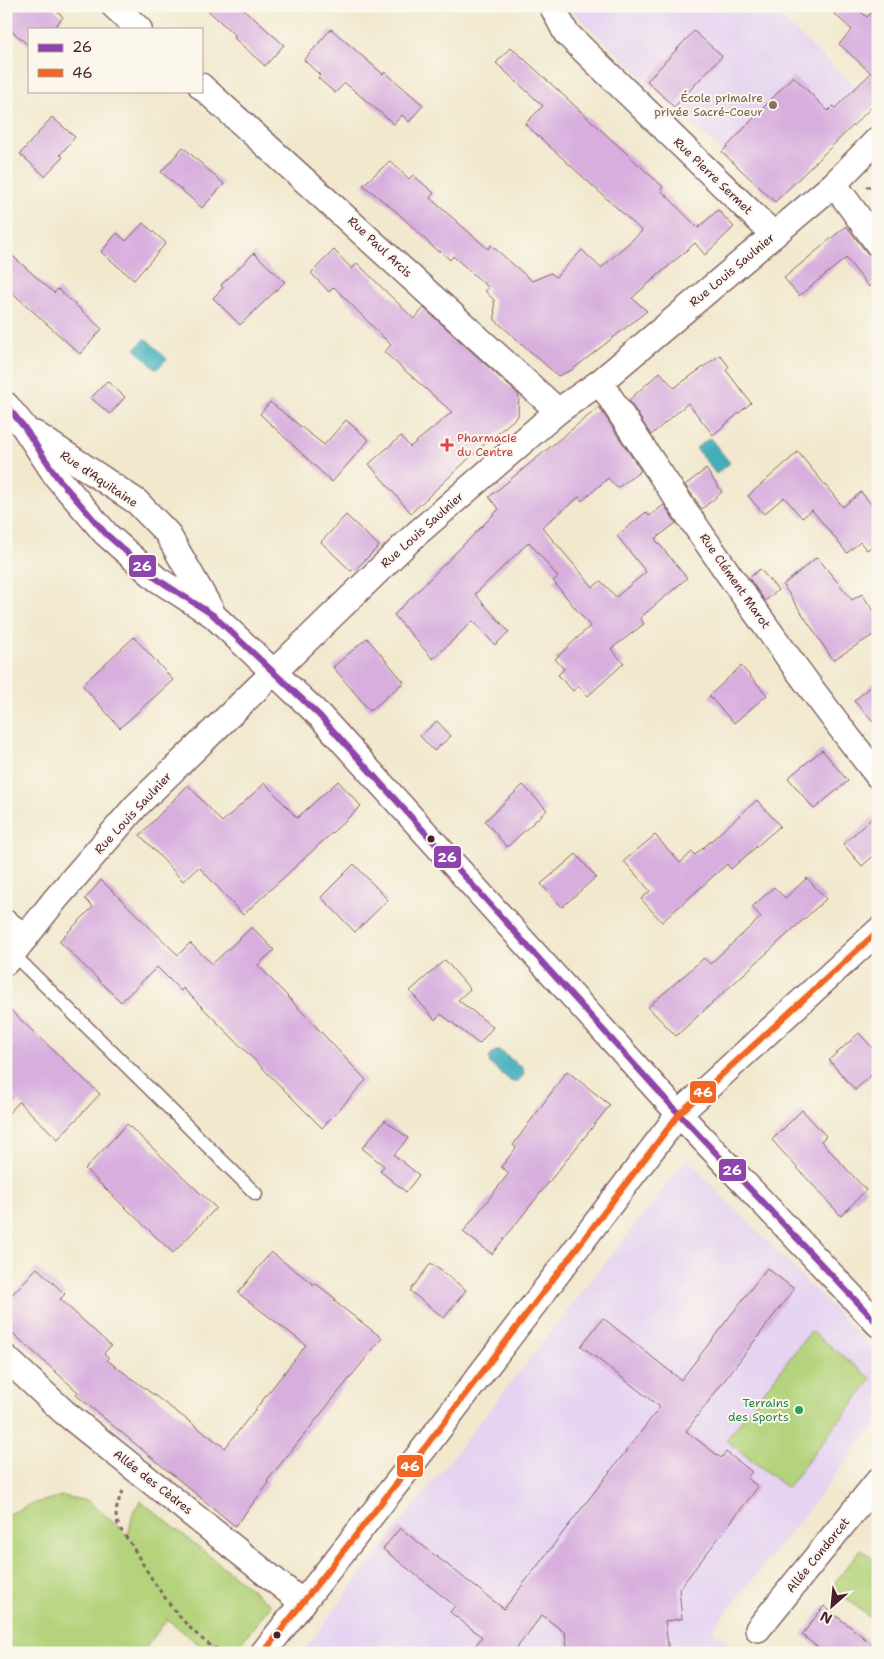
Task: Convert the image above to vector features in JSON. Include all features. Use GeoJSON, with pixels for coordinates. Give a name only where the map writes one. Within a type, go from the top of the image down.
{"type":"FeatureCollection","features":[{"type":"Feature","properties":{"kind":"street"},"geometry":{"type":"LineString","coordinates":[[114,6],[138,28]]}},
{"type":"Feature","properties":{"kind":"street","name":"Rue Pierre Sermet"},"geometry":{"type":"LineString","coordinates":[[552,6],[566,33],[774,235]]}},
{"type":"Feature","properties":{"kind":"street","name":"Rue Paul Arcis"},"geometry":{"type":"LineString","coordinates":[[202,87],[558,411]]}},
{"type":"Feature","properties":{"kind":"street","name":"Rue Louis Saulnier"},"geometry":{"type":"LineString","coordinates":[[15,951],[54,901],[136,806],[414,536],[558,411],[600,382],[834,184],[878,139]]}},
{"type":"Feature","properties":{"kind":"street"},"geometry":{"type":"LineString","coordinates":[[834,184],[878,244]]}},
{"type":"Feature","properties":{"kind":"street","name":"Rue Clément Marot"},"geometry":{"type":"LineString","coordinates":[[600,382],[644,451],[818,701],[878,776]]}},
{"type":"Feature","properties":{"kind":"street","name":"Rue d'Aquitaine"},"geometry":{"type":"LineString","coordinates":[[6,405],[24,427],[57,477],[106,534],[157,579],[213,615],[320,716],[679,1114],[878,1324]]}},
{"type":"Feature","properties":{"kind":"street","name":"Rue d'Aquitaine"},"geometry":{"type":"LineString","coordinates":[[24,427],[137,502],[166,533],[213,615]]}},
{"type":"Feature","properties":{"kind":"street"},"geometry":{"type":"LineString","coordinates":[[6,923],[15,951]]}},
{"type":"Feature","properties":{"kind":"street"},"geometry":{"type":"LineString","coordinates":[[263,1653],[679,1114],[878,931]]}},
{"type":"Feature","properties":{"kind":"street","name":"Allée des Cèdres"},"geometry":{"type":"LineString","coordinates":[[6,1358],[64,1412],[303,1603]]}},
{"type":"Feature","properties":{"kind":"street","name":"Allée Condorcet"},"geometry":{"type":"LineString","coordinates":[[758,1629],[878,1481]]}},
{"type":"Feature","properties":{"kind":"lane"},"geometry":{"type":"LineString","coordinates":[[15,951],[256,1194]]}},
{"type":"Feature","properties":{"kind":"path"},"geometry":{"type":"LineString","coordinates":[[134,1467],[120,1497],[116,1520],[166,1600],[196,1632],[223,1653]]}},
{"type":"Feature","properties":{"kind":"shaded area","name":"École primaire privée Sacré-Coeur"},"geometry":{"type":"Polygon","coordinates":[[[567,6],[768,6],[856,87],[824,153],[775,202],[567,6]]]}},
{"type":"Feature","properties":{"kind":"shaded area"},"geometry":{"type":"Polygon","coordinates":[[[687,1159],[878,1355],[878,1422],[716,1625],[713,1631],[729,1643],[721,1653],[302,1653],[394,1531],[687,1159]]]}},
{"type":"Feature","properties":{"kind":"green space","name":"Terrains des Sports"},"geometry":{"type":"Polygon","coordinates":[[[811,1331],[872,1379],[787,1488],[726,1440],[811,1331]]]}},
{"type":"Feature","properties":{"kind":"green space"},"geometry":{"type":"Polygon","coordinates":[[[63,1496],[88,1501],[128,1535],[134,1510],[141,1501],[271,1605],[233,1653],[210,1653],[167,1619],[142,1653],[6,1653],[6,1515],[35,1503],[63,1496]]]}},
{"type":"Feature","properties":{"kind":"green space"},"geometry":{"type":"Polygon","coordinates":[[[861,1549],[878,1563],[878,1625],[832,1586],[861,1549]]]}},
{"type":"Feature","properties":{"kind":"water"},"geometry":{"type":"Polygon","coordinates":[[[146,338],[167,359],[156,370],[135,349],[146,338]]]}},
{"type":"Feature","properties":{"kind":"water"},"geometry":{"type":"Polygon","coordinates":[[[710,438],[730,463],[716,474],[696,448],[710,438]]]}},
{"type":"Feature","properties":{"kind":"water"},"geometry":{"type":"Polygon","coordinates":[[[495,1051],[500,1051],[523,1068],[524,1075],[518,1081],[512,1082],[490,1064],[489,1058],[495,1051]]]}},
{"type":"Feature","properties":{"kind":"building"},"geometry":{"type":"Polygon","coordinates":[[[6,6],[51,6],[63,17],[54,28],[28,28],[28,45],[6,26],[6,6]]]}},
{"type":"Feature","properties":{"kind":"building"},"geometry":{"type":"Polygon","coordinates":[[[203,6],[240,6],[284,45],[265,66],[203,6]]]}},
{"type":"Feature","properties":{"kind":"building"},"geometry":{"type":"Polygon","coordinates":[[[826,6],[854,6],[867,17],[878,6],[878,101],[775,202],[722,152],[793,76],[828,111],[833,106],[835,108],[871,73],[839,44],[852,30],[826,6]]]}},
{"type":"Feature","properties":{"kind":"building"},"geometry":{"type":"Polygon","coordinates":[[[331,29],[383,74],[385,72],[423,105],[409,122],[402,115],[394,124],[345,83],[335,93],[318,78],[320,75],[304,60],[331,29]]]}},
{"type":"Feature","properties":{"kind":"building"},"geometry":{"type":"Polygon","coordinates":[[[694,31],[722,56],[674,107],[647,81],[694,31]]]}},
{"type":"Feature","properties":{"kind":"building"},"geometry":{"type":"Polygon","coordinates":[[[511,47],[663,187],[661,190],[698,228],[718,210],[734,227],[705,255],[695,243],[632,298],[647,311],[572,370],[558,376],[495,320],[494,300],[485,291],[489,288],[453,256],[450,260],[440,251],[437,251],[397,212],[363,185],[390,161],[409,179],[413,175],[434,193],[430,198],[488,249],[491,245],[532,281],[551,273],[556,277],[582,250],[601,268],[642,231],[525,124],[543,106],[496,63],[511,47]]]}},
{"type":"Feature","properties":{"kind":"building"},"geometry":{"type":"Polygon","coordinates":[[[52,117],[75,137],[60,155],[63,157],[45,176],[20,154],[52,117]]]}},
{"type":"Feature","properties":{"kind":"building"},"geometry":{"type":"Polygon","coordinates":[[[183,147],[224,184],[202,208],[161,172],[183,147]]]}},
{"type":"Feature","properties":{"kind":"building"},"geometry":{"type":"Polygon","coordinates":[[[143,223],[166,243],[134,280],[101,252],[117,233],[126,241],[143,223]]]}},
{"type":"Feature","properties":{"kind":"building"},"geometry":{"type":"Polygon","coordinates":[[[846,226],[867,253],[878,258],[878,287],[875,283],[869,287],[846,258],[799,296],[784,278],[846,226]]]}},
{"type":"Feature","properties":{"kind":"building"},"geometry":{"type":"Polygon","coordinates":[[[6,250],[54,293],[58,289],[102,329],[80,354],[6,287],[6,250]]]}},
{"type":"Feature","properties":{"kind":"building"},"geometry":{"type":"Polygon","coordinates":[[[334,250],[352,269],[357,263],[414,319],[424,308],[519,395],[518,416],[480,448],[411,513],[369,464],[401,436],[410,447],[452,412],[384,352],[391,345],[334,287],[329,292],[311,273],[334,250]]]}},
{"type":"Feature","properties":{"kind":"building"},"geometry":{"type":"Polygon","coordinates":[[[254,253],[285,282],[240,325],[213,298],[223,288],[221,285],[254,253]]]}},
{"type":"Feature","properties":{"kind":"building"},"geometry":{"type":"Polygon","coordinates":[[[720,355],[729,367],[726,370],[751,403],[713,435],[688,403],[651,435],[629,400],[660,372],[674,388],[720,355]]]}},
{"type":"Feature","properties":{"kind":"building"},"geometry":{"type":"Polygon","coordinates":[[[107,381],[125,397],[110,414],[91,398],[107,381]]]}},
{"type":"Feature","properties":{"kind":"building"},"geometry":{"type":"Polygon","coordinates":[[[270,402],[324,445],[346,420],[369,440],[332,482],[260,414],[270,402]]]}},
{"type":"Feature","properties":{"kind":"building"},"geometry":{"type":"Polygon","coordinates":[[[599,407],[641,471],[617,488],[608,478],[582,501],[579,497],[542,527],[593,587],[601,581],[616,597],[646,572],[617,536],[646,512],[649,516],[664,505],[676,523],[655,539],[687,578],[640,618],[644,624],[611,649],[624,663],[588,696],[579,686],[573,691],[558,675],[564,669],[555,659],[590,626],[553,581],[558,577],[529,542],[475,594],[509,632],[495,645],[473,621],[433,659],[394,615],[499,509],[489,497],[599,407]]]}},
{"type":"Feature","properties":{"kind":"building"},"geometry":{"type":"Polygon","coordinates":[[[798,452],[843,507],[861,492],[878,512],[878,542],[867,550],[860,542],[847,553],[812,510],[802,518],[784,497],[764,514],[748,496],[798,452]]]}},
{"type":"Feature","properties":{"kind":"building"},"geometry":{"type":"Polygon","coordinates":[[[706,469],[722,492],[702,509],[685,485],[706,469]]]}},
{"type":"Feature","properties":{"kind":"building"},"geometry":{"type":"Polygon","coordinates":[[[346,515],[379,546],[355,570],[351,571],[321,542],[346,515]]]}},
{"type":"Feature","properties":{"kind":"building"},"geometry":{"type":"Polygon","coordinates":[[[817,557],[852,600],[862,594],[878,618],[878,632],[833,660],[783,585],[817,557]]]}},
{"type":"Feature","properties":{"kind":"building"},"geometry":{"type":"Polygon","coordinates":[[[760,569],[778,590],[765,601],[749,578],[760,569]]]}},
{"type":"Feature","properties":{"kind":"building"},"geometry":{"type":"Polygon","coordinates":[[[134,637],[173,680],[120,728],[82,685],[134,637]]]}},
{"type":"Feature","properties":{"kind":"building"},"geometry":{"type":"Polygon","coordinates":[[[367,638],[404,682],[370,711],[333,667],[367,638]]]}},
{"type":"Feature","properties":{"kind":"building"},"geometry":{"type":"Polygon","coordinates":[[[741,666],[767,695],[734,723],[709,696],[741,666]]]}},
{"type":"Feature","properties":{"kind":"building"},"geometry":{"type":"Polygon","coordinates":[[[878,679],[878,726],[854,701],[878,679]]]}},
{"type":"Feature","properties":{"kind":"building"},"geometry":{"type":"Polygon","coordinates":[[[437,721],[451,736],[434,751],[420,736],[437,721]]]}},
{"type":"Feature","properties":{"kind":"building"},"geometry":{"type":"Polygon","coordinates":[[[822,750],[848,781],[814,809],[788,778],[822,750]]]}},
{"type":"Feature","properties":{"kind":"building"},"geometry":{"type":"Polygon","coordinates":[[[338,781],[361,806],[243,915],[199,867],[183,881],[140,835],[188,785],[222,822],[265,783],[297,818],[338,781]]]}},
{"type":"Feature","properties":{"kind":"building"},"geometry":{"type":"Polygon","coordinates":[[[523,785],[547,810],[507,847],[485,821],[523,785]]]}},
{"type":"Feature","properties":{"kind":"building"},"geometry":{"type":"Polygon","coordinates":[[[757,800],[780,826],[731,869],[727,864],[662,922],[641,899],[650,891],[624,861],[655,835],[680,863],[692,852],[695,855],[757,800]]]}},
{"type":"Feature","properties":{"kind":"building"},"geometry":{"type":"Polygon","coordinates":[[[878,813],[878,852],[862,866],[843,844],[878,813]]]}},
{"type":"Feature","properties":{"kind":"building"},"geometry":{"type":"Polygon","coordinates":[[[576,854],[596,877],[562,907],[541,884],[576,854]]]}},
{"type":"Feature","properties":{"kind":"building"},"geometry":{"type":"Polygon","coordinates":[[[354,864],[388,900],[355,932],[321,897],[354,864]]]}},
{"type":"Feature","properties":{"kind":"building"},"geometry":{"type":"Polygon","coordinates":[[[807,878],[826,899],[676,1036],[648,1007],[704,958],[710,964],[761,917],[752,907],[774,887],[785,898],[807,878]]]}},
{"type":"Feature","properties":{"kind":"building"},"geometry":{"type":"Polygon","coordinates":[[[101,880],[178,955],[190,943],[212,964],[252,927],[274,950],[258,965],[366,1080],[322,1128],[183,988],[181,991],[157,967],[121,1002],[59,941],[93,907],[85,899],[101,880]]]}},
{"type":"Feature","properties":{"kind":"building"},"geometry":{"type":"Polygon","coordinates":[[[445,960],[470,989],[458,1000],[493,1027],[479,1044],[441,1014],[435,1020],[410,991],[445,960]]]}},
{"type":"Feature","properties":{"kind":"building"},"geometry":{"type":"Polygon","coordinates":[[[6,1006],[100,1094],[58,1139],[19,1102],[6,1116],[6,1006]]]}},
{"type":"Feature","properties":{"kind":"building"},"geometry":{"type":"Polygon","coordinates":[[[859,1033],[878,1054],[878,1069],[855,1090],[829,1060],[859,1033]]]}},
{"type":"Feature","properties":{"kind":"building"},"geometry":{"type":"Polygon","coordinates":[[[567,1071],[610,1105],[492,1254],[463,1232],[509,1173],[501,1167],[516,1148],[513,1145],[567,1071]]]}},
{"type":"Feature","properties":{"kind":"building"},"geometry":{"type":"Polygon","coordinates":[[[802,1110],[826,1136],[821,1141],[866,1190],[841,1216],[772,1140],[802,1110]]]}},
{"type":"Feature","properties":{"kind":"building"},"geometry":{"type":"Polygon","coordinates":[[[385,1120],[408,1138],[394,1155],[419,1175],[406,1192],[380,1171],[384,1166],[362,1148],[385,1120]]]}},
{"type":"Feature","properties":{"kind":"building"},"geometry":{"type":"Polygon","coordinates":[[[127,1124],[216,1208],[173,1253],[85,1169],[127,1124]]]}},
{"type":"Feature","properties":{"kind":"building"},"geometry":{"type":"Polygon","coordinates":[[[271,1252],[314,1285],[315,1283],[336,1299],[334,1301],[382,1338],[267,1481],[269,1483],[235,1526],[76,1395],[78,1392],[6,1327],[6,1301],[37,1268],[65,1294],[60,1299],[111,1346],[104,1353],[109,1358],[107,1360],[225,1448],[306,1345],[238,1293],[271,1252]]]}},
{"type":"Feature","properties":{"kind":"building"},"geometry":{"type":"Polygon","coordinates":[[[431,1263],[466,1290],[444,1318],[410,1291],[431,1263]]]}},
{"type":"Feature","properties":{"kind":"building"},"geometry":{"type":"Polygon","coordinates":[[[767,1268],[794,1289],[686,1431],[721,1458],[726,1452],[742,1464],[752,1472],[747,1478],[758,1487],[679,1589],[682,1619],[665,1621],[669,1653],[568,1653],[565,1633],[542,1615],[513,1653],[470,1653],[482,1637],[450,1612],[455,1606],[383,1549],[400,1528],[504,1609],[660,1407],[581,1346],[603,1318],[681,1380],[767,1268]]]}},
{"type":"Feature","properties":{"kind":"building"},"geometry":{"type":"Polygon","coordinates":[[[824,1606],[878,1649],[878,1653],[825,1653],[802,1635],[824,1606]]]}},
{"type":"Feature","properties":{"kind":"transit line","name":"26"},"geometry":{"type":"LineString","coordinates":[[6,405],[24,427],[57,477],[106,534],[157,579],[213,615],[320,716],[679,1114],[878,1324]]}},
{"type":"Feature","properties":{"kind":"transit line","name":"46"},"geometry":{"type":"LineString","coordinates":[[263,1653],[426,1446],[679,1114],[878,931]]}},
{"type":"Feature","properties":{"kind":"place","name":"École primaire privée Sacré-Coeur"},"geometry":{"type":"Point","coordinates":[773,105]}},
{"type":"Feature","properties":{"kind":"place","name":"Pharmacie du Centre"},"geometry":{"type":"Point","coordinates":[447,445]}},
{"type":"Feature","properties":{"kind":"place","name":"Terrains des Sports"},"geometry":{"type":"Point","coordinates":[799,1410]}}]}
